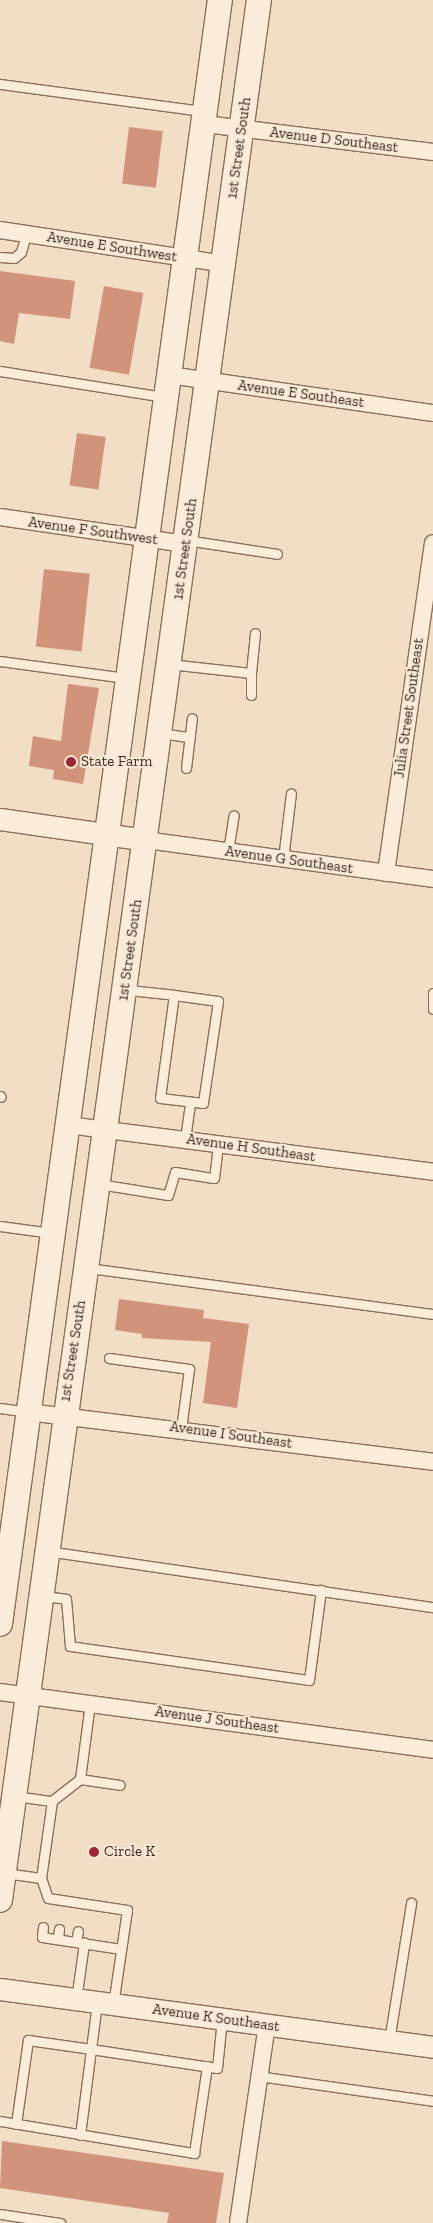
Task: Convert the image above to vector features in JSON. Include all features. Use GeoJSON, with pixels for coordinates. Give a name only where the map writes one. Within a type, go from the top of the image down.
{"type":"FeatureCollection","features":[{"type":"Feature","properties":{"kind":"main road"},"geometry":{"type":"LineString","coordinates":[[0,1624],[3,1581],[54,1234],[185,259],[206,118],[220,0]]}},
{"type":"Feature","properties":{"kind":"main road","name":"1st Street South"},"geometry":{"type":"LineString","coordinates":[[0,1900],[63,1413],[107,1129],[260,0]]}},
{"type":"Feature","properties":{"kind":"street","name":"Avenue D Southeast"},"geometry":{"type":"LineString","coordinates":[[206,118],[242,128],[433,152]]}},
{"type":"Feature","properties":{"kind":"street","name":"Avenue E Southwest"},"geometry":{"type":"LineString","coordinates":[[0,230],[224,264]]}},
{"type":"Feature","properties":{"kind":"street","name":"Avenue E Southeast"},"geometry":{"type":"LineString","coordinates":[[168,386],[208,381],[433,413]]}},
{"type":"Feature","properties":{"kind":"street","name":"Avenue F Southwest"},"geometry":{"type":"LineString","coordinates":[[0,518],[148,540],[186,542]]}},
{"type":"Feature","properties":{"kind":"street","name":"Julia Street Southeast"},"geometry":{"type":"LineString","coordinates":[[386,873],[433,544]]}},
{"type":"Feature","properties":{"kind":"street"},"geometry":{"type":"LineString","coordinates":[[0,819],[145,840]]}},
{"type":"Feature","properties":{"kind":"street","name":"Avenue G Southeast"},"geometry":{"type":"LineString","coordinates":[[145,840],[433,879]]}},
{"type":"Feature","properties":{"kind":"street","name":"Avenue H Southeast"},"geometry":{"type":"LineString","coordinates":[[68,1125],[433,1172]]}},
{"type":"Feature","properties":{"kind":"street","name":"Avenue I Southeast"},"geometry":{"type":"LineString","coordinates":[[28,1412],[63,1413],[433,1462]]}},
{"type":"Feature","properties":{"kind":"street","name":"Avenue J Southeast"},"geometry":{"type":"LineString","coordinates":[[0,1692],[433,1750]]}},
{"type":"Feature","properties":{"kind":"street","name":"Avenue K Southeast"},"geometry":{"type":"LineString","coordinates":[[0,1989],[433,2047]]}},
{"type":"Feature","properties":{"kind":"street"},"geometry":{"type":"LineString","coordinates":[[238,2223],[258,2076],[267,2025]]}},
{"type":"Feature","properties":{"kind":"lane"},"geometry":{"type":"LineString","coordinates":[[0,84],[206,118]]}},
{"type":"Feature","properties":{"kind":"lane"},"geometry":{"type":"LineString","coordinates":[[0,257],[14,258],[21,252],[26,234]]}},
{"type":"Feature","properties":{"kind":"lane"},"geometry":{"type":"LineString","coordinates":[[0,371],[168,386]]}},
{"type":"Feature","properties":{"kind":"lane"},"geometry":{"type":"LineString","coordinates":[[186,542],[276,554]]}},
{"type":"Feature","properties":{"kind":"lane"},"geometry":{"type":"LineString","coordinates":[[251,695],[255,633]]}},
{"type":"Feature","properties":{"kind":"lane"},"geometry":{"type":"LineString","coordinates":[[0,661],[129,678]]}},
{"type":"Feature","properties":{"kind":"lane"},"geometry":{"type":"LineString","coordinates":[[169,664],[251,673]]}},
{"type":"Feature","properties":{"kind":"lane"},"geometry":{"type":"LineString","coordinates":[[186,768],[192,718]]}},
{"type":"Feature","properties":{"kind":"lane"},"geometry":{"type":"LineString","coordinates":[[160,732],[190,737]]}},
{"type":"Feature","properties":{"kind":"lane"},"geometry":{"type":"LineString","coordinates":[[283,859],[291,792]]}},
{"type":"Feature","properties":{"kind":"lane"},"geometry":{"type":"LineString","coordinates":[[228,851],[234,815]]}},
{"type":"Feature","properties":{"kind":"lane"},"geometry":{"type":"LineString","coordinates":[[125,988],[218,1001],[204,1104],[160,1098],[174,995]]}},
{"type":"Feature","properties":{"kind":"lane"},"geometry":{"type":"LineString","coordinates":[[433,993],[433,1009]]}},
{"type":"Feature","properties":{"kind":"lane"},"geometry":{"type":"LineString","coordinates":[[185,1139],[190,1102]]}},
{"type":"Feature","properties":{"kind":"lane"},"geometry":{"type":"LineString","coordinates":[[98,1184],[168,1195],[175,1172],[214,1178],[218,1143]]}},
{"type":"Feature","properties":{"kind":"lane"},"geometry":{"type":"LineString","coordinates":[[0,1226],[54,1234]]}},
{"type":"Feature","properties":{"kind":"lane"},"geometry":{"type":"LineString","coordinates":[[86,1268],[433,1314]]}},
{"type":"Feature","properties":{"kind":"lane"},"geometry":{"type":"LineString","coordinates":[[109,1358],[189,1369],[181,1429]]}},
{"type":"Feature","properties":{"kind":"lane"},"geometry":{"type":"LineString","coordinates":[[0,1408],[28,1412]]}},
{"type":"Feature","properties":{"kind":"lane"},"geometry":{"type":"LineString","coordinates":[[46,1551],[433,1607]]}},
{"type":"Feature","properties":{"kind":"lane"},"geometry":{"type":"LineString","coordinates":[[40,1596],[66,1600],[70,1646],[309,1680],[321,1590]]}},
{"type":"Feature","properties":{"kind":"lane"},"geometry":{"type":"LineString","coordinates":[[80,2135],[91,2049],[121,1949],[127,1910],[81,1907],[47,1902],[42,1878],[52,1801],[80,1779],[90,1703]]}},
{"type":"Feature","properties":{"kind":"lane"},"geometry":{"type":"LineString","coordinates":[[80,1779],[120,1785]]}},
{"type":"Feature","properties":{"kind":"lane"},"geometry":{"type":"LineString","coordinates":[[14,1796],[52,1801]]}},
{"type":"Feature","properties":{"kind":"lane"},"geometry":{"type":"LineString","coordinates":[[4,1873],[42,1878]]}},
{"type":"Feature","properties":{"kind":"lane"},"geometry":{"type":"LineString","coordinates":[[389,2041],[411,1903]]}},
{"type":"Feature","properties":{"kind":"lane"},"geometry":{"type":"LineString","coordinates":[[44,1927],[42,1937],[121,1949]]}},
{"type":"Feature","properties":{"kind":"lane"},"geometry":{"type":"LineString","coordinates":[[58,1940],[59,1929]]}},
{"type":"Feature","properties":{"kind":"lane"},"geometry":{"type":"LineString","coordinates":[[76,2000],[80,1943],[78,1931]]}},
{"type":"Feature","properties":{"kind":"lane"},"geometry":{"type":"LineString","coordinates":[[16,2124],[28,2040],[217,2068],[222,2019]]}},
{"type":"Feature","properties":{"kind":"lane"},"geometry":{"type":"LineString","coordinates":[[0,2121],[194,2153],[207,2066]]}},
{"type":"Feature","properties":{"kind":"lane"},"geometry":{"type":"LineString","coordinates":[[258,2076],[433,2101]]}},
{"type":"Feature","properties":{"kind":"lane"},"geometry":{"type":"LineString","coordinates":[[0,2214],[60,2223]]}},
{"type":"Feature","properties":{"kind":"building"},"geometry":{"type":"Polygon","coordinates":[[[129,127],[163,131],[156,188],[122,184],[129,127]]]}},
{"type":"Feature","properties":{"kind":"building"},"geometry":{"type":"Polygon","coordinates":[[[0,271],[75,281],[70,319],[19,313],[14,344],[0,341],[0,271]]]}},
{"type":"Feature","properties":{"kind":"building"},"geometry":{"type":"Polygon","coordinates":[[[104,286],[143,293],[129,375],[90,368],[104,286]]]}},
{"type":"Feature","properties":{"kind":"building"},"geometry":{"type":"Polygon","coordinates":[[[77,433],[106,437],[98,490],[70,485],[77,433]]]}},
{"type":"Feature","properties":{"kind":"building"},"geometry":{"type":"Polygon","coordinates":[[[44,569],[90,574],[82,651],[36,647],[44,569]]]}},
{"type":"Feature","properties":{"kind":"building"},"geometry":{"type":"Polygon","coordinates":[[[68,684],[99,688],[83,784],[53,779],[54,770],[29,766],[33,736],[61,741],[68,684]]]}},
{"type":"Feature","properties":{"kind":"building"},"geometry":{"type":"Polygon","coordinates":[[[119,1299],[204,1310],[203,1318],[249,1324],[237,1408],[203,1403],[211,1342],[142,1338],[142,1334],[115,1330],[119,1299]]]}},
{"type":"Feature","properties":{"kind":"building"},"geometry":{"type":"Polygon","coordinates":[[[2,2141],[224,2173],[216,2223],[167,2223],[169,2213],[0,2188],[2,2141]]]}},
{"type":"Feature","properties":{"kind":"place","name":"State Farm"},"geometry":{"type":"Point","coordinates":[71,762]}},
{"type":"Feature","properties":{"kind":"place","name":"Circle K"},"geometry":{"type":"Point","coordinates":[94,1852]}}]}
